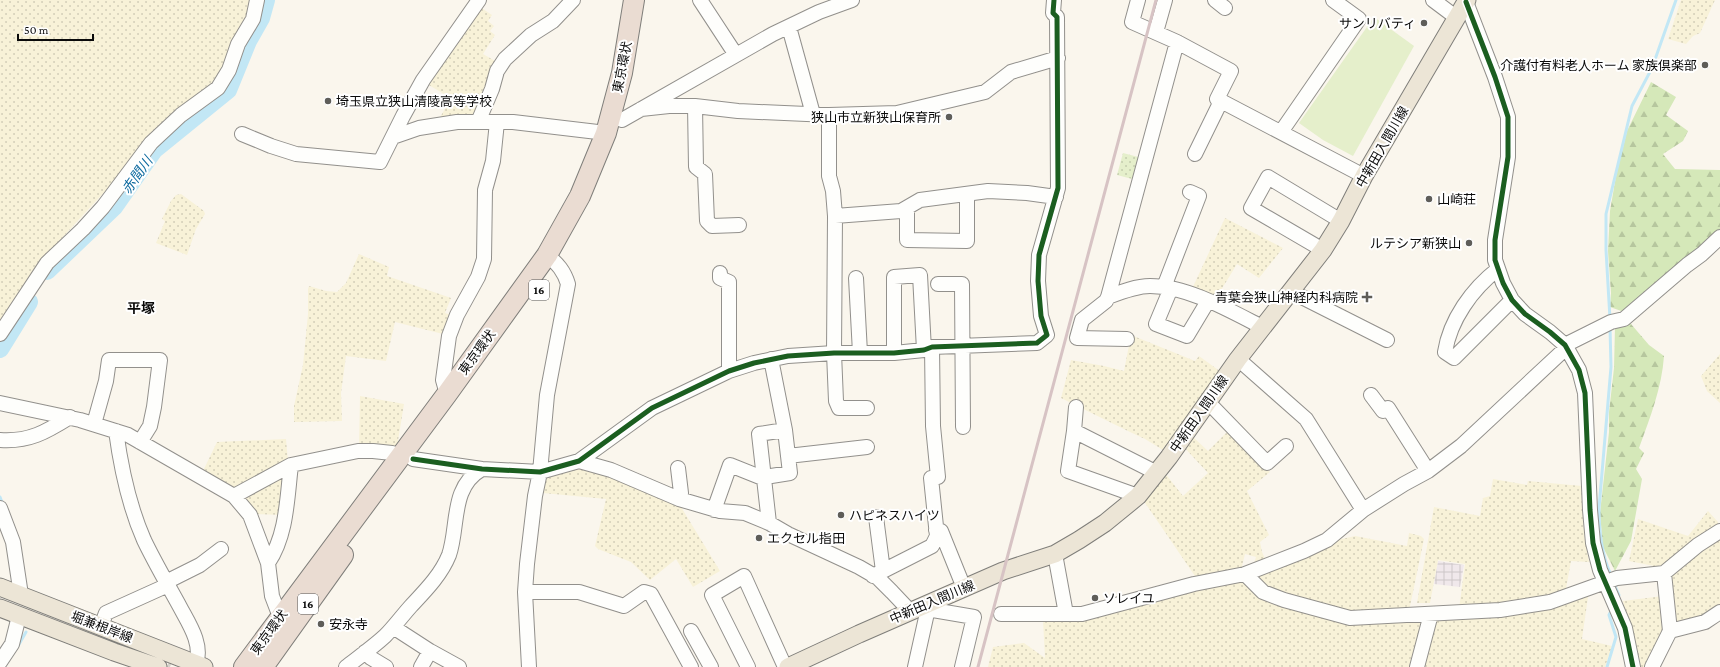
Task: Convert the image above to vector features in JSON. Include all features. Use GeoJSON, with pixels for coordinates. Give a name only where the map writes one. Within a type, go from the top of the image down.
{"type":"FeatureCollection","features":[{"type":"Feature","properties":{"kind":"highway","name":"東京環状"},"geometry":{"type":"LineString","coordinates":[[244,667],[280,617],[407,457],[446,394],[553,259],[606,133],[622,74],[634,0]]}},
{"type":"Feature","properties":{"kind":"highway","name":"東京環状"},"geometry":{"type":"LineString","coordinates":[[263,667],[407,457],[553,259],[591,202],[622,120],[644,0]]}},
{"type":"Feature","properties":{"kind":"main road","name":"中新田入間川線"},"geometry":{"type":"LineString","coordinates":[[795,666],[910,611],[928,606],[1003,571],[1055,554],[1104,523],[1138,496],[1238,358],[1323,250],[1341,221],[1364,176],[1466,1]]}},
{"type":"Feature","properties":{"kind":"main road","name":"堀兼根岸線"},"geometry":{"type":"LineString","coordinates":[[0,587],[200,665]]}},
{"type":"Feature","properties":{"kind":"main road","name":"堀兼根岸線"},"geometry":{"type":"LineString","coordinates":[[0,594],[115,642],[0,600]]}},
{"type":"Feature","properties":{"kind":"main road","name":"堀兼根岸線"},"geometry":{"type":"LineString","coordinates":[[0,608],[114,652],[158,667]]}},
{"type":"Feature","properties":{"kind":"street"},"geometry":{"type":"LineString","coordinates":[[0,334],[47,263],[83,229],[103,207],[151,143],[181,115],[218,88],[229,70],[238,44],[253,19],[257,0]]}},
{"type":"Feature","properties":{"kind":"street"},"geometry":{"type":"LineString","coordinates":[[242,134],[296,154],[380,162],[423,80],[480,0]]}},
{"type":"Feature","properties":{"kind":"street"},"geometry":{"type":"LineString","coordinates":[[478,122],[492,89],[497,71],[505,59],[531,35],[553,21],[574,0]]}},
{"type":"Feature","properties":{"kind":"street"},"geometry":{"type":"LineString","coordinates":[[700,0],[736,55]]}},
{"type":"Feature","properties":{"kind":"street"},"geometry":{"type":"LineString","coordinates":[[622,120],[736,55],[789,27],[819,12],[852,0]]}},
{"type":"Feature","properties":{"kind":"street"},"geometry":{"type":"LineString","coordinates":[[234,496],[291,465],[358,451],[392,453],[482,470],[540,472],[579,461],[652,408],[729,371],[771,359],[788,356],[894,353],[964,346],[1037,343],[1047,335],[1041,316],[1038,281],[1039,256],[1058,188],[1058,58],[1057,17],[1053,13],[1054,0]]}},
{"type":"Feature","properties":{"kind":"street"},"geometry":{"type":"LineString","coordinates":[[1138,0],[1132,22],[1177,42],[1231,71],[1217,99],[1364,176]]}},
{"type":"Feature","properties":{"kind":"street"},"geometry":{"type":"LineString","coordinates":[[1156,32],[1165,0]]}},
{"type":"Feature","properties":{"kind":"street"},"geometry":{"type":"LineString","coordinates":[[1281,132],[1359,19],[1334,0]]}},
{"type":"Feature","properties":{"kind":"street"},"geometry":{"type":"LineString","coordinates":[[1433,0],[1457,18]]}},
{"type":"Feature","properties":{"kind":"street"},"geometry":{"type":"LineString","coordinates":[[1466,1],[1496,77],[1508,117],[1508,157],[1495,240],[1495,256],[1498,269],[1503,283],[1512,300],[1525,314],[1550,332],[1565,347],[1579,370],[1585,393],[1590,510],[1593,543],[1604,582],[1623,622],[1633,667]]}},
{"type":"Feature","properties":{"kind":"street"},"geometry":{"type":"LineString","coordinates":[[789,27],[813,114]]}},
{"type":"Feature","properties":{"kind":"street"},"geometry":{"type":"LineString","coordinates":[[1127,339],[1077,338],[1082,320],[1106,301],[1108,297],[1177,42]]}},
{"type":"Feature","properties":{"kind":"street"},"geometry":{"type":"LineString","coordinates":[[641,109],[669,106],[696,106],[829,115],[897,113],[949,102],[985,92],[1011,72],[1058,58]]}},
{"type":"Feature","properties":{"kind":"street"},"geometry":{"type":"LineString","coordinates":[[1196,154],[1220,101]]}},
{"type":"Feature","properties":{"kind":"street"},"geometry":{"type":"LineString","coordinates":[[696,106],[696,167],[704,174],[707,221],[712,226],[739,225]]}},
{"type":"Feature","properties":{"kind":"street"},"geometry":{"type":"LineString","coordinates":[[829,115],[829,176],[834,191],[835,216],[834,354],[836,401],[840,408],[867,408]]}},
{"type":"Feature","properties":{"kind":"street"},"geometry":{"type":"LineString","coordinates":[[393,137],[419,128],[457,122],[513,122],[606,133]]}},
{"type":"Feature","properties":{"kind":"street"},"geometry":{"type":"LineString","coordinates":[[446,394],[443,380],[449,336],[457,315],[478,277],[484,259],[485,190],[493,162],[497,122]]}},
{"type":"Feature","properties":{"kind":"street"},"geometry":{"type":"LineString","coordinates":[[1323,250],[1251,208],[1268,177],[1341,221]]}},
{"type":"Feature","properties":{"kind":"street"},"geometry":{"type":"LineString","coordinates":[[835,216],[901,211],[920,200],[988,191],[1019,192],[1056,197]]}},
{"type":"Feature","properties":{"kind":"street"},"geometry":{"type":"LineString","coordinates":[[1190,192],[1199,196],[1156,324],[1187,336],[1208,301]]}},
{"type":"Feature","properties":{"kind":"street"},"geometry":{"type":"LineString","coordinates":[[907,208],[907,240],[967,241],[967,194]]}},
{"type":"Feature","properties":{"kind":"street"},"geometry":{"type":"LineString","coordinates":[[1001,614],[1082,614],[1194,584],[1245,574],[1304,551],[1327,540],[1363,510],[1404,484],[1428,471],[1461,446],[1565,347],[1611,322],[1624,319],[1702,254],[1720,237]]}},
{"type":"Feature","properties":{"kind":"street"},"geometry":{"type":"LineString","coordinates":[[529,667],[525,592],[529,542],[535,496],[540,472],[547,395],[568,284],[565,275],[553,259]]}},
{"type":"Feature","properties":{"kind":"street"},"geometry":{"type":"LineString","coordinates":[[1498,269],[1473,293],[1457,316],[1447,340],[1446,352],[1454,358],[1512,300]]}},
{"type":"Feature","properties":{"kind":"street"},"geometry":{"type":"LineString","coordinates":[[720,273],[720,278],[729,282],[729,371]]}},
{"type":"Feature","properties":{"kind":"street"},"geometry":{"type":"LineString","coordinates":[[878,574],[932,546],[937,536],[931,478],[938,477],[928,349],[920,275],[894,277],[894,353]]}},
{"type":"Feature","properties":{"kind":"street"},"geometry":{"type":"LineString","coordinates":[[856,278],[860,353]]}},
{"type":"Feature","properties":{"kind":"street"},"geometry":{"type":"LineString","coordinates":[[938,284],[962,284],[964,346],[963,427]]}},
{"type":"Feature","properties":{"kind":"street"},"geometry":{"type":"LineString","coordinates":[[1108,297],[1127,290],[1148,286],[1168,288],[1208,301],[1262,327]]}},
{"type":"Feature","properties":{"kind":"street"},"geometry":{"type":"LineString","coordinates":[[1290,291],[1387,340]]}},
{"type":"Feature","properties":{"kind":"street"},"geometry":{"type":"LineString","coordinates":[[1238,358],[1306,419],[1363,510]]}},
{"type":"Feature","properties":{"kind":"street"},"geometry":{"type":"LineString","coordinates":[[714,510],[730,465],[765,478],[790,474],[785,430],[771,359]]}},
{"type":"Feature","properties":{"kind":"street"},"geometry":{"type":"LineString","coordinates":[[94,424],[106,381],[109,360],[160,360],[150,426],[140,442]]}},
{"type":"Feature","properties":{"kind":"street"},"geometry":{"type":"LineString","coordinates":[[1372,395],[1382,411],[1388,408],[1428,471]]}},
{"type":"Feature","properties":{"kind":"street"},"geometry":{"type":"LineString","coordinates":[[1207,401],[1267,463],[1286,446]]}},
{"type":"Feature","properties":{"kind":"street"},"geometry":{"type":"LineString","coordinates":[[0,403],[70,417],[116,431],[140,442],[234,496],[250,515],[268,563],[272,596],[280,617]]}},
{"type":"Feature","properties":{"kind":"street"},"geometry":{"type":"LineString","coordinates":[[1076,407],[1068,470],[1138,496]]}},
{"type":"Feature","properties":{"kind":"street"},"geometry":{"type":"LineString","coordinates":[[0,440],[16,441],[46,432],[70,417]]}},
{"type":"Feature","properties":{"kind":"street"},"geometry":{"type":"LineString","coordinates":[[769,523],[759,434],[785,430]]}},
{"type":"Feature","properties":{"kind":"street"},"geometry":{"type":"LineString","coordinates":[[116,431],[120,464],[133,509],[144,539],[194,632],[200,665]]}},
{"type":"Feature","properties":{"kind":"street"},"geometry":{"type":"LineString","coordinates":[[1074,431],[1156,473]]}},
{"type":"Feature","properties":{"kind":"street"},"geometry":{"type":"LineString","coordinates":[[788,456],[867,447]]}},
{"type":"Feature","properties":{"kind":"street"},"geometry":{"type":"LineString","coordinates":[[579,461],[611,470],[679,499],[714,510],[745,513],[769,523],[788,534],[859,567],[878,574],[910,611]]}},
{"type":"Feature","properties":{"kind":"street"},"geometry":{"type":"LineString","coordinates":[[268,563],[276,550],[284,526],[291,465]]}},
{"type":"Feature","properties":{"kind":"street"},"geometry":{"type":"LineString","coordinates":[[678,468],[681,493],[679,499]]}},
{"type":"Feature","properties":{"kind":"street"},"geometry":{"type":"LineString","coordinates":[[346,667],[393,627],[424,592],[444,565],[451,545],[458,500],[468,481],[475,473],[482,470]]}},
{"type":"Feature","properties":{"kind":"street"},"geometry":{"type":"LineString","coordinates":[[0,508],[13,542],[21,595]]}},
{"type":"Feature","properties":{"kind":"street"},"geometry":{"type":"LineString","coordinates":[[876,517],[878,574]]}},
{"type":"Feature","properties":{"kind":"street"},"geometry":{"type":"LineString","coordinates":[[936,530],[941,530],[964,588]]}},
{"type":"Feature","properties":{"kind":"street"},"geometry":{"type":"LineString","coordinates":[[1245,574],[1263,592],[1290,602],[1350,618],[1500,610],[1550,602],[1617,578],[1664,573],[1698,545],[1720,531]]}},
{"type":"Feature","properties":{"kind":"street"},"geometry":{"type":"LineString","coordinates":[[101,626],[106,613],[167,584],[200,565],[221,549]]}},
{"type":"Feature","properties":{"kind":"street"},"geometry":{"type":"LineString","coordinates":[[1055,554],[1066,614]]}},
{"type":"Feature","properties":{"kind":"street"},"geometry":{"type":"LineString","coordinates":[[1652,667],[1670,631],[1664,573]]}},
{"type":"Feature","properties":{"kind":"street"},"geometry":{"type":"LineString","coordinates":[[748,667],[712,595],[744,576],[795,666]]}},
{"type":"Feature","properties":{"kind":"street"},"geometry":{"type":"LineString","coordinates":[[525,592],[579,592],[624,606],[644,592],[651,594],[691,667]]}},
{"type":"Feature","properties":{"kind":"street"},"geometry":{"type":"LineString","coordinates":[[914,667],[928,606],[974,617],[962,667]]}},
{"type":"Feature","properties":{"kind":"street"},"geometry":{"type":"LineString","coordinates":[[1670,631],[1705,622],[1720,612]]}},
{"type":"Feature","properties":{"kind":"street"},"geometry":{"type":"LineString","coordinates":[[1417,667],[1431,614]]}},
{"type":"Feature","properties":{"kind":"street"},"geometry":{"type":"LineString","coordinates":[[0,662],[12,644],[19,616]]}},
{"type":"Feature","properties":{"kind":"street"},"geometry":{"type":"LineString","coordinates":[[393,627],[430,651],[459,667]]}},
{"type":"Feature","properties":{"kind":"street"},"geometry":{"type":"LineString","coordinates":[[691,631],[710,667]]}},
{"type":"Feature","properties":{"kind":"street"},"geometry":{"type":"LineString","coordinates":[[421,667],[430,651]]}},
{"type":"Feature","properties":{"kind":"street"},"geometry":{"type":"LineString","coordinates":[[365,652],[371,658],[386,667]]}},
{"type":"Feature","properties":{"kind":"shaded area"},"geometry":{"type":"Polygon","coordinates":[[[0,0],[252,0],[249,17],[216,83],[110,186],[36,266],[0,324],[0,0]]]}},
{"type":"Feature","properties":{"kind":"shaded area"},"geometry":{"type":"Polygon","coordinates":[[[1681,0],[1715,0],[1700,33],[1693,36],[1686,44],[1668,39],[1681,0]]]}},
{"type":"Feature","properties":{"kind":"shaded area"},"geometry":{"type":"Polygon","coordinates":[[[480,7],[492,15],[488,21],[494,26],[490,31],[495,35],[483,54],[495,61],[476,118],[438,121],[451,98],[427,84],[480,7]]]}},
{"type":"Feature","properties":{"kind":"shaded area"},"geometry":{"type":"Polygon","coordinates":[[[181,194],[204,211],[205,214],[196,229],[187,255],[156,243],[165,221],[162,219],[171,201],[176,195],[181,194]]]}},
{"type":"Feature","properties":{"kind":"shaded area"},"geometry":{"type":"Polygon","coordinates":[[[1225,218],[1283,248],[1259,278],[1237,264],[1215,300],[1191,291],[1225,218]]]}},
{"type":"Feature","properties":{"kind":"shaded area"},"geometry":{"type":"Polygon","coordinates":[[[359,254],[389,267],[387,276],[451,298],[445,313],[454,316],[447,335],[395,322],[386,361],[346,356],[341,393],[342,421],[294,422],[294,406],[303,365],[309,286],[326,291],[337,292],[346,283],[359,254]]]}},
{"type":"Feature","properties":{"kind":"shaded area"},"geometry":{"type":"Polygon","coordinates":[[[1131,335],[1195,361],[1199,356],[1221,372],[1163,450],[1145,439],[1061,398],[1071,360],[1124,371],[1131,335]]]}},
{"type":"Feature","properties":{"kind":"shaded area"},"geometry":{"type":"Polygon","coordinates":[[[1720,354],[1720,403],[1707,391],[1701,376],[1720,354]]]}},
{"type":"Feature","properties":{"kind":"shaded area"},"geometry":{"type":"Polygon","coordinates":[[[360,396],[404,404],[397,447],[359,448],[360,396]]]}},
{"type":"Feature","properties":{"kind":"shaded area"},"geometry":{"type":"Polygon","coordinates":[[[1229,430],[1270,472],[1247,491],[1269,535],[1260,542],[1262,552],[1267,563],[1252,570],[1256,557],[1245,554],[1241,570],[1197,579],[1141,497],[1164,472],[1183,496],[1208,473],[1182,445],[1191,435],[1208,451],[1229,430]]]}},
{"type":"Feature","properties":{"kind":"shaded area"},"geometry":{"type":"Polygon","coordinates":[[[286,439],[288,462],[234,493],[202,473],[217,442],[286,439]]]}},
{"type":"Feature","properties":{"kind":"shaded area"},"geometry":{"type":"Polygon","coordinates":[[[582,465],[678,502],[720,571],[693,587],[676,559],[650,580],[631,562],[598,549],[595,546],[606,499],[543,493],[546,477],[582,465]]]}},
{"type":"Feature","properties":{"kind":"shaded area"},"geometry":{"type":"Polygon","coordinates":[[[287,470],[283,515],[254,514],[241,495],[287,470]]]}},
{"type":"Feature","properties":{"kind":"shaded area"},"geometry":{"type":"Polygon","coordinates":[[[1493,479],[1527,485],[1528,481],[1582,486],[1584,535],[1589,562],[1571,561],[1565,594],[1459,609],[1465,564],[1438,560],[1430,603],[1417,603],[1434,507],[1480,516],[1483,498],[1490,496],[1493,479]]]}},
{"type":"Feature","properties":{"kind":"shaded area"},"geometry":{"type":"Polygon","coordinates":[[[1708,511],[1718,522],[1718,530],[1664,568],[1629,561],[1638,519],[1688,536],[1708,511]]]}},
{"type":"Feature","properties":{"kind":"shaded area"},"geometry":{"type":"Polygon","coordinates":[[[1409,533],[1421,536],[1424,539],[1409,611],[1358,614],[1265,590],[1253,577],[1333,541],[1355,536],[1407,546],[1409,533]]]}},
{"type":"Feature","properties":{"kind":"shaded area"},"geometry":{"type":"Polygon","coordinates":[[[1720,534],[1720,609],[1674,628],[1670,579],[1673,568],[1720,534]]]}},
{"type":"Feature","properties":{"kind":"shaded area"},"geometry":{"type":"Polygon","coordinates":[[[1438,561],[1464,565],[1460,587],[1434,584],[1438,561]]]}},
{"type":"Feature","properties":{"kind":"shaded area"},"geometry":{"type":"Polygon","coordinates":[[[1246,578],[1309,610],[1421,616],[1425,622],[1412,667],[988,667],[993,647],[1024,643],[1045,658],[1043,620],[1246,578]]]}},
{"type":"Feature","properties":{"kind":"shaded area"},"geometry":{"type":"Polygon","coordinates":[[[1589,590],[1582,639],[1612,646],[1605,667],[1420,667],[1434,617],[1589,590]]]}},
{"type":"Feature","properties":{"kind":"shaded area"},"geometry":{"type":"Polygon","coordinates":[[[1663,596],[1666,631],[1649,667],[1639,667],[1623,601],[1663,596]]]}},
{"type":"Feature","properties":{"kind":"green space"},"geometry":{"type":"Polygon","coordinates":[[[1374,17],[1414,46],[1353,156],[1323,140],[1299,123],[1374,17]]]}},
{"type":"Feature","properties":{"kind":"green space"},"geometry":{"type":"Polygon","coordinates":[[[1651,82],[1676,97],[1666,115],[1688,131],[1683,141],[1663,154],[1675,169],[1720,170],[1720,232],[1624,312],[1610,307],[1611,293],[1608,251],[1610,211],[1616,176],[1627,131],[1651,82]]]}},
{"type":"Feature","properties":{"kind":"green space"},"geometry":{"type":"Polygon","coordinates":[[[1123,153],[1142,158],[1136,180],[1117,175],[1123,153]]]}},
{"type":"Feature","properties":{"kind":"green space"},"geometry":{"type":"Polygon","coordinates":[[[1623,321],[1631,324],[1649,345],[1664,356],[1658,391],[1639,448],[1644,453],[1636,469],[1642,479],[1631,541],[1615,571],[1603,547],[1600,513],[1609,432],[1609,412],[1614,368],[1615,327],[1623,321]]]}},
{"type":"Feature","properties":{"kind":"waterway","name":"赤間川"},"geometry":{"type":"LineString","coordinates":[[47,271],[114,207],[154,150],[228,90],[248,41],[261,18],[266,0]]}},
{"type":"Feature","properties":{"kind":"waterway"},"geometry":{"type":"LineString","coordinates":[[1610,319],[1606,250],[1606,214],[1632,106],[1652,68],[1676,0]]}},
{"type":"Feature","properties":{"kind":"waterway","name":"赤間川"},"geometry":{"type":"LineString","coordinates":[[0,349],[29,302]]}},
{"type":"Feature","properties":{"kind":"waterway"},"geometry":{"type":"LineString","coordinates":[[1610,327],[1611,367],[1599,508],[1599,525],[1604,557],[1610,573]]}},
{"type":"Feature","properties":{"kind":"waterway","name":"赤間川"},"geometry":{"type":"LineString","coordinates":[[0,497],[3,505]]}},
{"type":"Feature","properties":{"kind":"waterway"},"geometry":{"type":"LineString","coordinates":[[1614,584],[1619,595],[1617,599]]}},
{"type":"Feature","properties":{"kind":"waterway"},"geometry":{"type":"LineString","coordinates":[[1607,667],[1616,637],[1609,615],[1611,611]]}},
{"type":"Feature","properties":{"kind":"waterway","name":"赤間川"},"geometry":{"type":"LineString","coordinates":[[18,646],[26,632]]}},
{"type":"Feature","properties":{"kind":"tunnel"},"geometry":{"type":"LineString","coordinates":[[144,657],[170,667]]}},
{"type":"Feature","properties":{"kind":"railway"},"geometry":{"type":"LineString","coordinates":[[978,667],[1156,0]]}},
{"type":"Feature","properties":{"kind":"cycle path"},"geometry":{"type":"LineString","coordinates":[[413,459],[482,469],[540,472],[579,461],[652,408],[729,371],[754,363],[788,356],[834,353],[894,353],[924,350],[932,347],[1037,343],[1047,335],[1041,316],[1038,281],[1039,255],[1058,188],[1057,17],[1053,13],[1054,0]]}},
{"type":"Feature","properties":{"kind":"cycle path"},"geometry":{"type":"LineString","coordinates":[[1466,2],[1495,77],[1508,117],[1508,157],[1495,240],[1495,260],[1503,283],[1512,300],[1525,314],[1565,345],[1579,370],[1585,393],[1590,510],[1593,543],[1600,570],[1625,628],[1633,667]]}},
{"type":"Feature","properties":{"kind":"place","name":"サンリバティ"},"geometry":{"type":"Point","coordinates":[1424,23]}},
{"type":"Feature","properties":{"kind":"place","name":"介護付有料老人ホーム 家族倶楽部"},"geometry":{"type":"Point","coordinates":[1705,65]}},
{"type":"Feature","properties":{"kind":"place","name":"埼玉県立狭山清陵高等学校"},"geometry":{"type":"Point","coordinates":[328,101]}},
{"type":"Feature","properties":{"kind":"place","name":"狭山市立新狭山保育所"},"geometry":{"type":"Point","coordinates":[949,117]}},
{"type":"Feature","properties":{"kind":"place","name":"山崎荘"},"geometry":{"type":"Point","coordinates":[1429,199]}},
{"type":"Feature","properties":{"kind":"place","name":"ルテシア新狭山"},"geometry":{"type":"Point","coordinates":[1469,243]}},
{"type":"Feature","properties":{"kind":"place","name":"青葉会狭山神経内科病院"},"geometry":{"type":"Point","coordinates":[1367,297]}},
{"type":"Feature","properties":{"kind":"place","name":"ハピネスハイツ"},"geometry":{"type":"Point","coordinates":[841,515]}},
{"type":"Feature","properties":{"kind":"place","name":"エクセル指田"},"geometry":{"type":"Point","coordinates":[759,538]}},
{"type":"Feature","properties":{"kind":"place","name":"ソレイユ"},"geometry":{"type":"Point","coordinates":[1095,598]}},
{"type":"Feature","properties":{"kind":"place","name":"安永寺"},"geometry":{"type":"Point","coordinates":[321,624]}},
{"type":"Feature","properties":{"kind":"district","name":"平塚"},"geometry":{"type":"Point","coordinates":[141,308]}}]}
